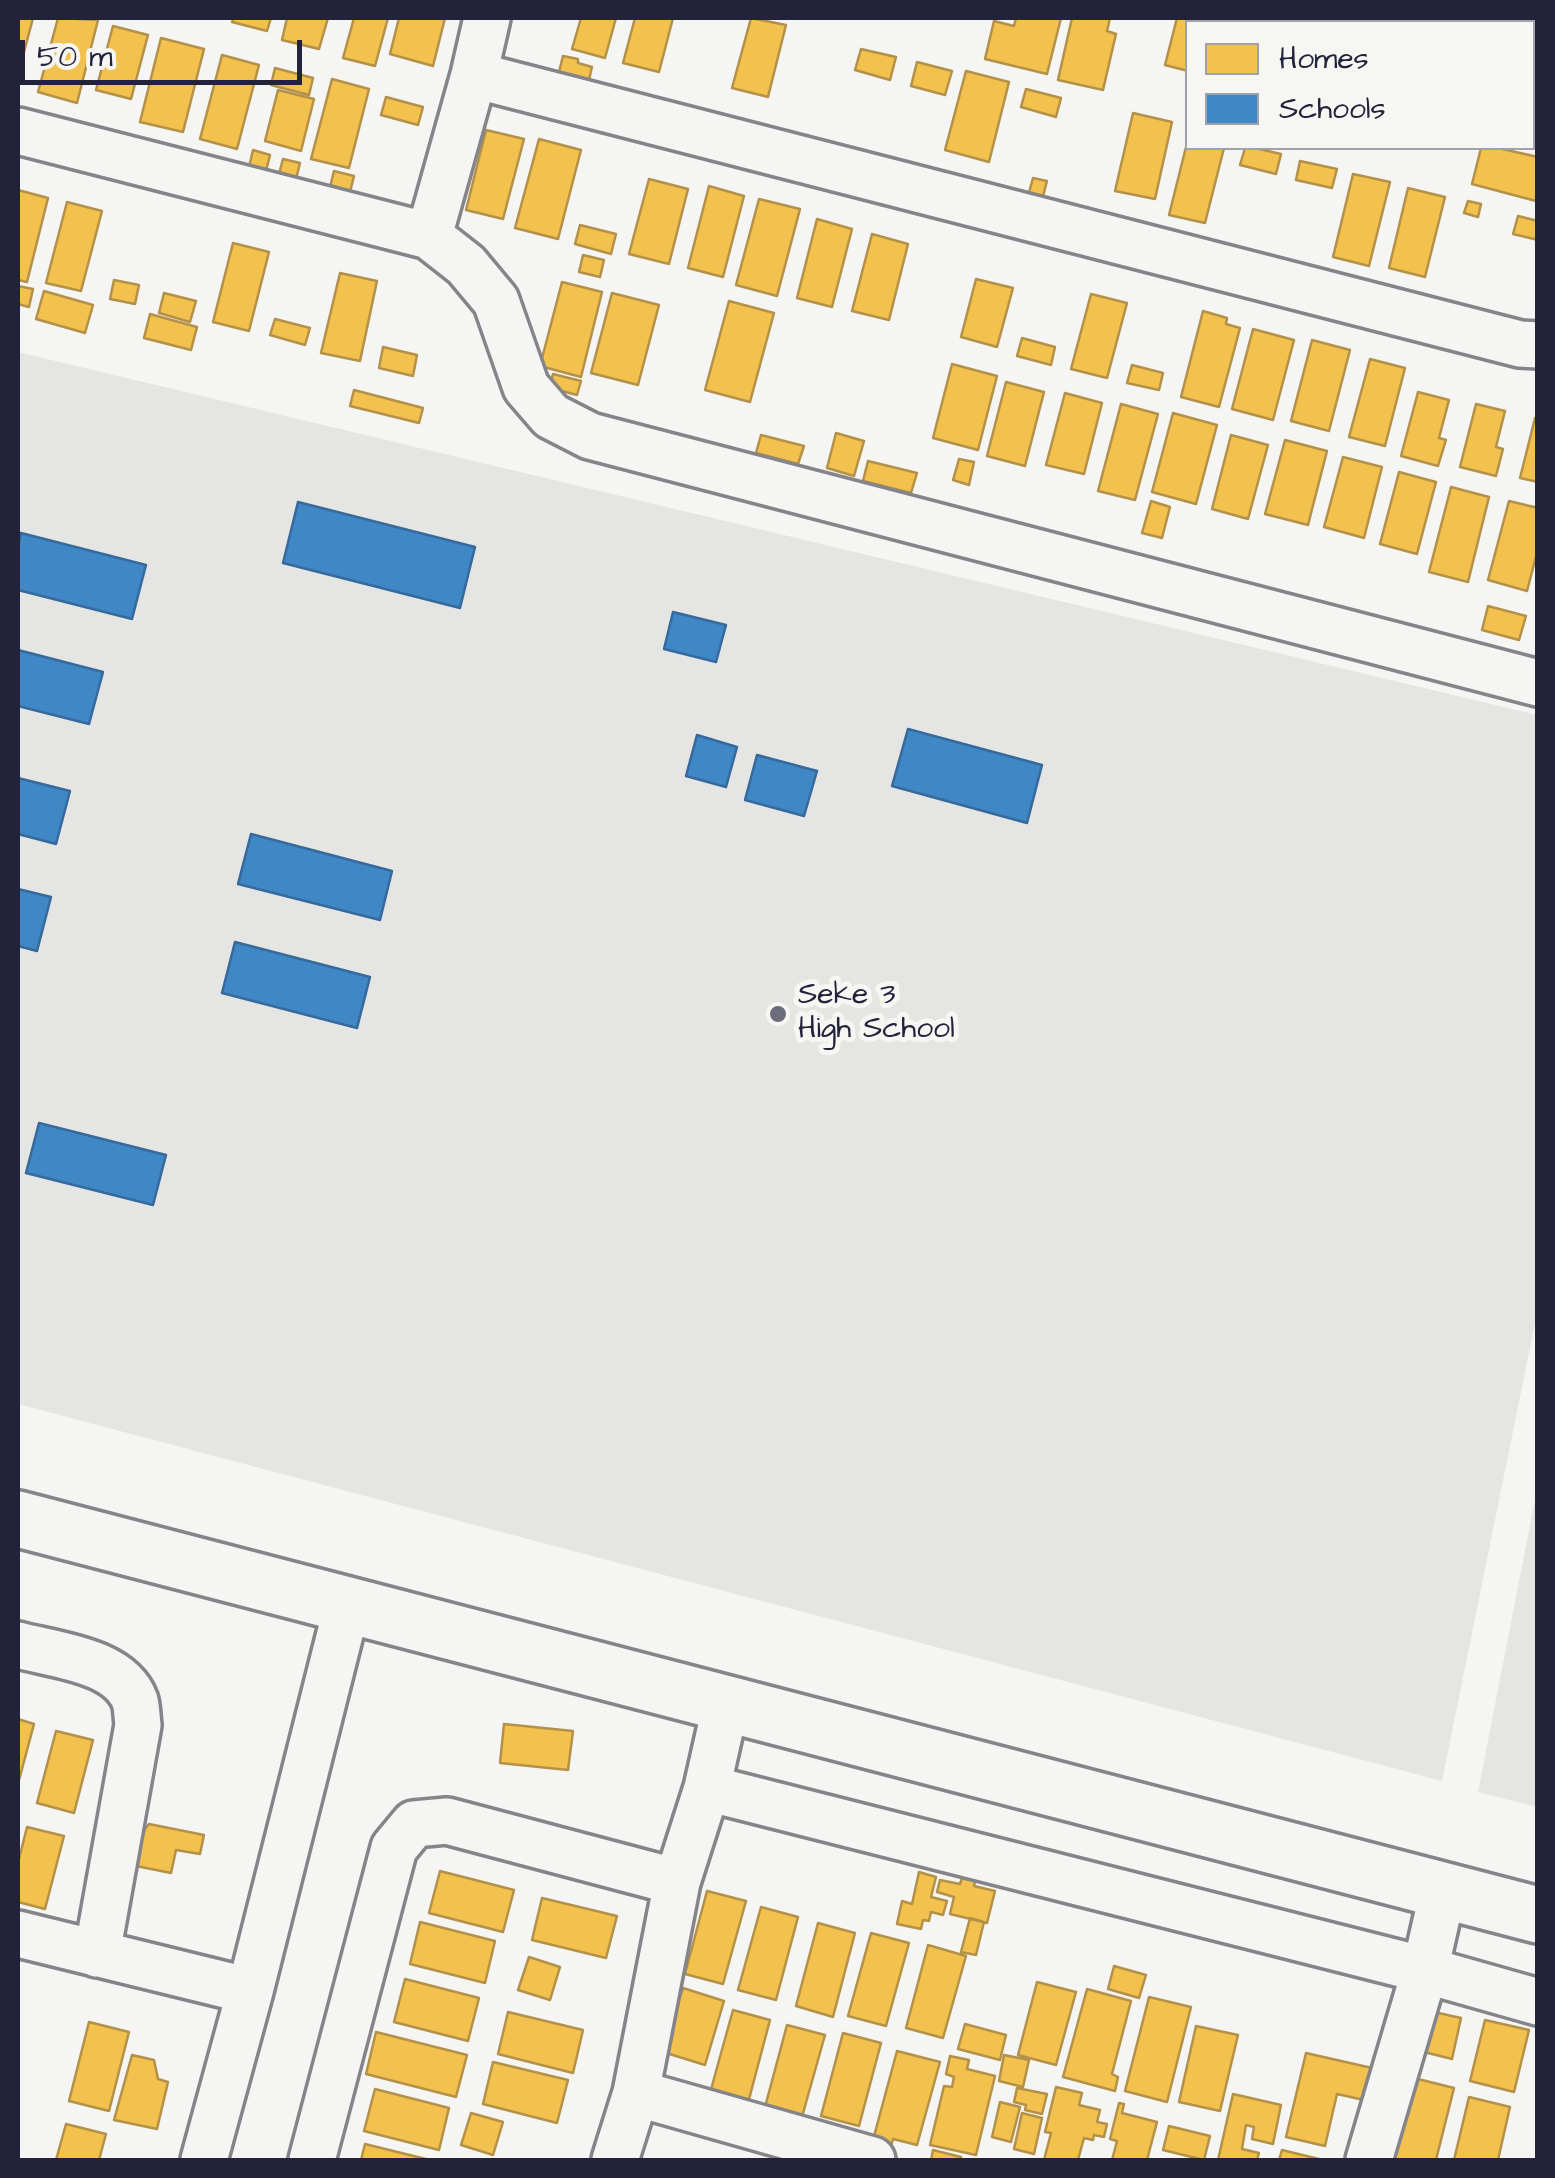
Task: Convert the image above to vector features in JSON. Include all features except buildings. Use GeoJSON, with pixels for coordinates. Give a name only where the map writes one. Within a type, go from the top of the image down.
{"type":"FeatureCollection","features":[{"type":"Feature","properties":{"kind":"street"},"geometry":{"type":"LineString","coordinates":[[430,236],[487,18]]}},
{"type":"Feature","properties":{"kind":"street"},"geometry":{"type":"LineString","coordinates":[[474,75],[1501,339],[1538,345]]}},
{"type":"Feature","properties":{"kind":"street"},"geometry":{"type":"LineString","coordinates":[[18,131],[430,236],[466,265],[496,300],[526,387],[550,416],[590,436],[1538,683]]}},
{"type":"Feature","properties":{"kind":"street"},"geometry":{"type":"LineString","coordinates":[[18,1519],[1538,1915]]}},
{"type":"Feature","properties":{"kind":"street"},"geometry":{"type":"LineString","coordinates":[[204,2160],[346,1606]]}},
{"type":"Feature","properties":{"kind":"street"},"geometry":{"type":"LineString","coordinates":[[18,1646],[100,1666],[120,1678],[134,1701],[138,1725],[97,1954]]}},
{"type":"Feature","properties":{"kind":"street"},"geometry":{"type":"LineString","coordinates":[[616,2160],[636,2093],[677,1882],[706,1788],[726,1704]]}},
{"type":"Feature","properties":{"kind":"street"},"geometry":{"type":"LineString","coordinates":[[706,1788],[1538,2002]]}},
{"type":"Feature","properties":{"kind":"street"},"geometry":{"type":"LineString","coordinates":[[312,2160],[394,1848],[414,1824],[447,1821],[677,1882]]}},
{"type":"Feature","properties":{"kind":"street"},"geometry":{"type":"LineString","coordinates":[[1369,2160],[1425,1970],[1443,1891]]}},
{"type":"Feature","properties":{"kind":"street"},"geometry":{"type":"LineString","coordinates":[[18,1934],[250,1990]]}},
{"type":"Feature","properties":{"kind":"street"},"geometry":{"type":"LineString","coordinates":[[636,2093],[872,2160]]}},
{"type":"Feature","properties":{"kind":"shaded area","name":"Seke 3 High School"},"geometry":{"type":"Polygon","coordinates":[[[18,352],[1537,715],[1537,1313],[1442,1781],[18,1404],[18,352]]]}},
{"type":"Feature","properties":{"kind":"shaded area"},"geometry":{"type":"Polygon","coordinates":[[[1537,1489],[1537,1807],[1478,1792],[1537,1489]]]}},
{"type":"Feature","properties":{"kind":"place","name":"Seke 3 High School"},"geometry":{"type":"Point","coordinates":[778,1014]}}]}
